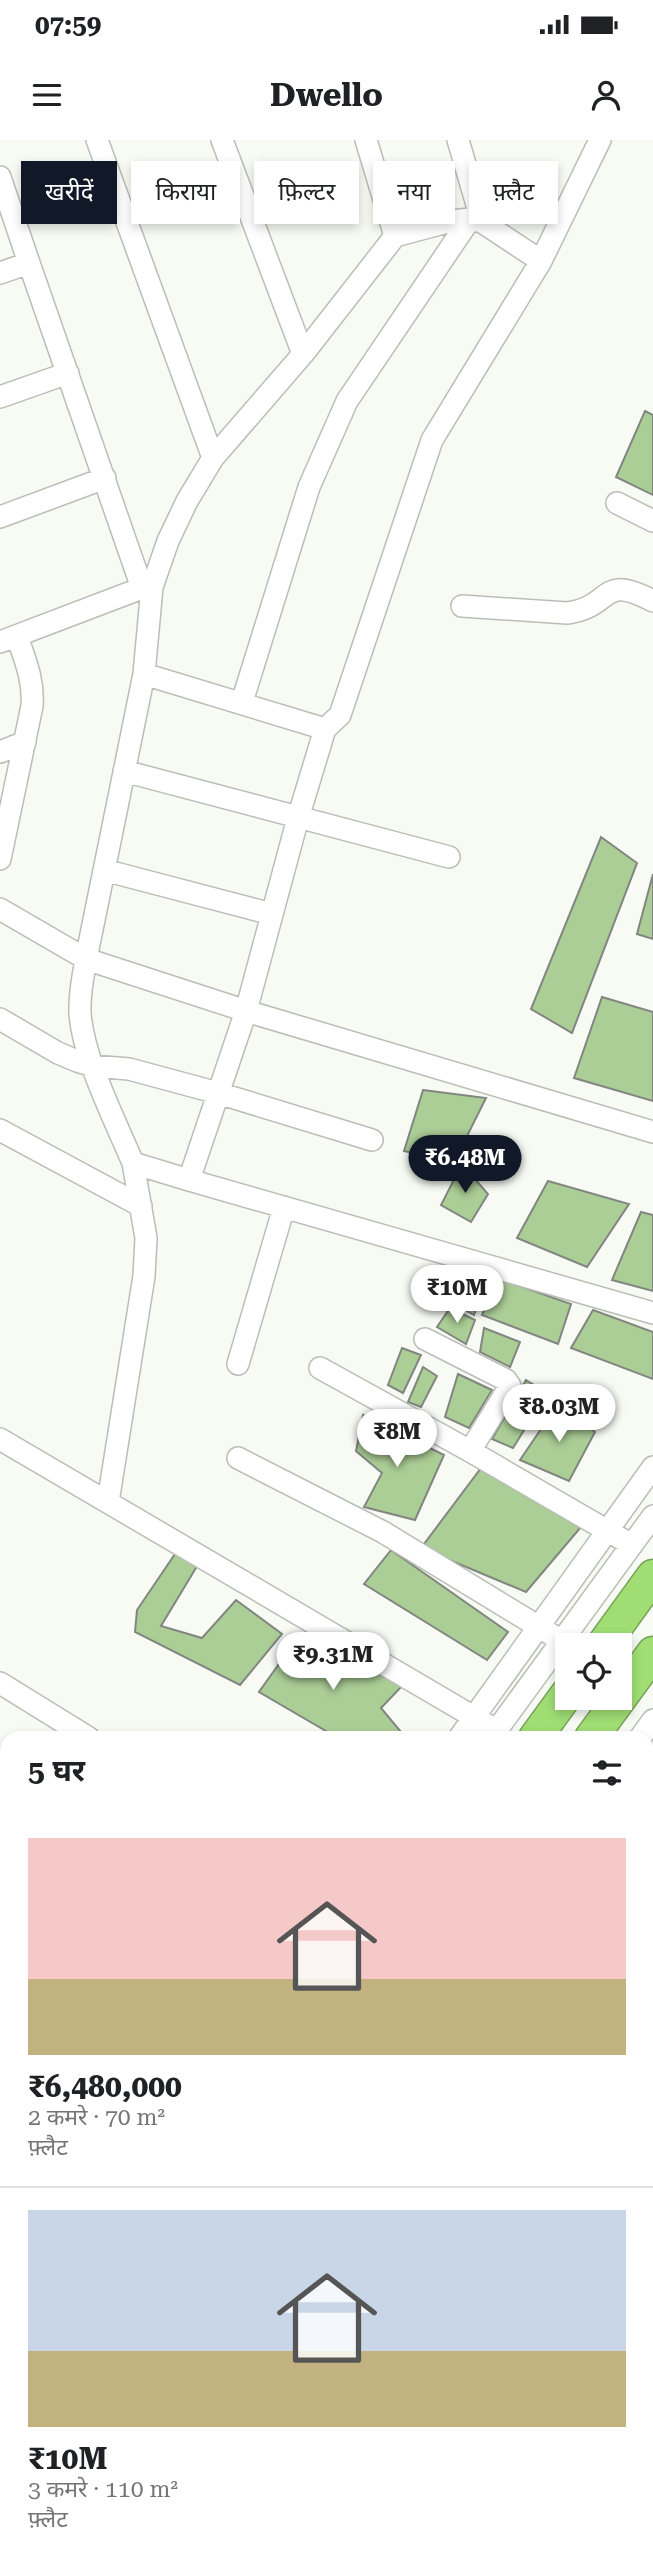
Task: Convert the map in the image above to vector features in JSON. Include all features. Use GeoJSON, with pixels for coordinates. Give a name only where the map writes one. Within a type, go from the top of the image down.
{"type":"FeatureCollection","features":[{"type":"Feature","properties":{"kind":"highway"},"geometry":{"type":"LineString","coordinates":[[612,1633],[653,1576]]}},
{"type":"Feature","properties":{"kind":"highway"},"geometry":{"type":"LineString","coordinates":[[596,1731],[653,1653]]}},
{"type":"Feature","properties":{"kind":"highway"},"geometry":{"type":"LineString","coordinates":[[540,1731],[555,1710]]}},
{"type":"Feature","properties":{"kind":"street"},"geometry":{"type":"LineString","coordinates":[[97,140],[213,458]]}},
{"type":"Feature","properties":{"kind":"street"},"geometry":{"type":"LineString","coordinates":[[222,140],[303,354]]}},
{"type":"Feature","properties":{"kind":"street"},"geometry":{"type":"LineString","coordinates":[[366,140],[396,236]]}},
{"type":"Feature","properties":{"kind":"street"},"geometry":{"type":"LineString","coordinates":[[458,140],[469,189]]}},
{"type":"Feature","properties":{"kind":"street"},"geometry":{"type":"LineString","coordinates":[[189,1180],[246,1011],[325,729],[340,715],[432,440],[541,261],[600,140]]}},
{"type":"Feature","properties":{"kind":"street"},"geometry":{"type":"LineString","coordinates":[[0,177],[105,478],[147,587]]}},
{"type":"Feature","properties":{"kind":"street"},"geometry":{"type":"LineString","coordinates":[[108,1502],[144,1276],[146,1238],[133,1163],[93,1066],[82,1031],[80,996],[144,674],[147,587],[187,501],[213,458],[303,354],[396,236],[452,221],[469,220]]}},
{"type":"Feature","properties":{"kind":"street"},"geometry":{"type":"LineString","coordinates":[[242,702],[309,488],[347,401],[473,224]]}},
{"type":"Feature","properties":{"kind":"street"},"geometry":{"type":"LineString","coordinates":[[482,224],[541,261]]}},
{"type":"Feature","properties":{"kind":"street"},"geometry":{"type":"LineString","coordinates":[[0,273],[29,263]]}},
{"type":"Feature","properties":{"kind":"street"},"geometry":{"type":"LineString","coordinates":[[0,397],[68,373]]}},
{"type":"Feature","properties":{"kind":"street"},"geometry":{"type":"LineString","coordinates":[[0,517],[105,478]]}},
{"type":"Feature","properties":{"kind":"street"},"geometry":{"type":"LineString","coordinates":[[617,503],[653,522]]}},
{"type":"Feature","properties":{"kind":"street"},"geometry":{"type":"LineString","coordinates":[[0,859],[25,743],[33,688],[8,639],[147,587]]}},
{"type":"Feature","properties":{"kind":"street"},"geometry":{"type":"LineString","coordinates":[[462,606],[581,611],[614,589],[633,590],[653,601]]}},
{"type":"Feature","properties":{"kind":"street"},"geometry":{"type":"LineString","coordinates":[[144,674],[325,729]]}},
{"type":"Feature","properties":{"kind":"street"},"geometry":{"type":"LineString","coordinates":[[0,752],[25,743]]}},
{"type":"Feature","properties":{"kind":"street"},"geometry":{"type":"LineString","coordinates":[[124,771],[449,857]]}},
{"type":"Feature","properties":{"kind":"street"},"geometry":{"type":"LineString","coordinates":[[104,870],[272,914]]}},
{"type":"Feature","properties":{"kind":"street"},"geometry":{"type":"LineString","coordinates":[[0,909],[86,959],[246,1011],[653,1132]]}},
{"type":"Feature","properties":{"kind":"street"},"geometry":{"type":"LineString","coordinates":[[0,1019],[58,1053],[93,1066],[128,1069],[218,1093],[372,1140]]}},
{"type":"Feature","properties":{"kind":"street"},"geometry":{"type":"LineString","coordinates":[[0,1130],[141,1206]]}},
{"type":"Feature","properties":{"kind":"street"},"geometry":{"type":"LineString","coordinates":[[133,1163],[653,1313]]}},
{"type":"Feature","properties":{"kind":"street"},"geometry":{"type":"LineString","coordinates":[[238,1364],[284,1207]]}},
{"type":"Feature","properties":{"kind":"street"},"geometry":{"type":"LineString","coordinates":[[425,1339],[506,1380],[510,1386],[470,1451]]}},
{"type":"Feature","properties":{"kind":"street"},"geometry":{"type":"LineString","coordinates":[[320,1368],[632,1545]]}},
{"type":"Feature","properties":{"kind":"street"},"geometry":{"type":"LineString","coordinates":[[0,1439],[474,1717],[490,1731]]}},
{"type":"Feature","properties":{"kind":"street"},"geometry":{"type":"LineString","coordinates":[[238,1458],[383,1532],[555,1636]]}},
{"type":"Feature","properties":{"kind":"street"},"geometry":{"type":"LineString","coordinates":[[464,1731],[653,1467]]}},
{"type":"Feature","properties":{"kind":"street"},"geometry":{"type":"LineString","coordinates":[[568,1633],[653,1516]]}},
{"type":"Feature","properties":{"kind":"street"},"geometry":{"type":"LineString","coordinates":[[496,1731],[555,1651]]}},
{"type":"Feature","properties":{"kind":"street"},"geometry":{"type":"LineString","coordinates":[[0,1683],[78,1731]]}},
{"type":"Feature","properties":{"kind":"building"},"geometry":{"type":"Polygon","coordinates":[[[645,411],[653,415],[653,495],[616,477],[645,411]]]}},
{"type":"Feature","properties":{"kind":"building"},"geometry":{"type":"Polygon","coordinates":[[[601,837],[637,863],[572,1033],[531,1009],[601,837]]]}},
{"type":"Feature","properties":{"kind":"building"},"geometry":{"type":"Polygon","coordinates":[[[653,874],[653,939],[637,934],[653,874]]]}},
{"type":"Feature","properties":{"kind":"building"},"geometry":{"type":"Polygon","coordinates":[[[602,997],[653,1012],[653,1101],[574,1078],[602,997]]]}},
{"type":"Feature","properties":{"kind":"building"},"geometry":{"type":"Polygon","coordinates":[[[423,1090],[486,1098],[454,1162],[404,1151],[423,1090]]]}},
{"type":"Feature","properties":{"kind":"building"},"geometry":{"type":"Polygon","coordinates":[[[462,1164],[488,1194],[471,1222],[441,1205],[462,1164]]]}},
{"type":"Feature","properties":{"kind":"building"},"geometry":{"type":"Polygon","coordinates":[[[548,1181],[629,1204],[587,1267],[517,1238],[548,1181]]]}},
{"type":"Feature","properties":{"kind":"building"},"geometry":{"type":"Polygon","coordinates":[[[641,1212],[653,1215],[653,1291],[612,1280],[641,1212]]]}},
{"type":"Feature","properties":{"kind":"building"},"geometry":{"type":"Polygon","coordinates":[[[455,1267],[488,1277],[474,1315],[450,1301],[455,1267]]]}},
{"type":"Feature","properties":{"kind":"building"},"geometry":{"type":"Polygon","coordinates":[[[497,1278],[571,1304],[558,1344],[482,1315],[497,1278]]]}},
{"type":"Feature","properties":{"kind":"building"},"geometry":{"type":"Polygon","coordinates":[[[450,1308],[475,1320],[466,1344],[437,1327],[450,1308]]]}},
{"type":"Feature","properties":{"kind":"building"},"geometry":{"type":"Polygon","coordinates":[[[593,1310],[653,1332],[653,1379],[571,1348],[593,1310]]]}},
{"type":"Feature","properties":{"kind":"building"},"geometry":{"type":"Polygon","coordinates":[[[484,1328],[520,1342],[510,1367],[480,1352],[484,1328]]]}},
{"type":"Feature","properties":{"kind":"building"},"geometry":{"type":"Polygon","coordinates":[[[402,1348],[421,1355],[403,1393],[388,1385],[402,1348]]]}},
{"type":"Feature","properties":{"kind":"building"},"geometry":{"type":"Polygon","coordinates":[[[423,1367],[437,1376],[421,1407],[408,1402],[423,1367]]]}},
{"type":"Feature","properties":{"kind":"building"},"geometry":{"type":"Polygon","coordinates":[[[458,1374],[492,1390],[469,1428],[445,1417],[458,1374]]]}},
{"type":"Feature","properties":{"kind":"building"},"geometry":{"type":"Polygon","coordinates":[[[526,1380],[547,1393],[513,1448],[492,1439],[526,1380]]]}},
{"type":"Feature","properties":{"kind":"building"},"geometry":{"type":"Polygon","coordinates":[[[558,1404],[595,1432],[569,1481],[520,1460],[558,1404]]]}},
{"type":"Feature","properties":{"kind":"building"},"geometry":{"type":"Polygon","coordinates":[[[363,1415],[444,1455],[415,1520],[364,1507],[382,1473],[356,1451],[363,1415]]]}},
{"type":"Feature","properties":{"kind":"building"},"geometry":{"type":"Polygon","coordinates":[[[481,1468],[581,1527],[526,1592],[421,1548],[481,1468]]]}},
{"type":"Feature","properties":{"kind":"building"},"geometry":{"type":"Polygon","coordinates":[[[391,1550],[508,1632],[487,1660],[364,1584],[391,1550]]]}},
{"type":"Feature","properties":{"kind":"building"},"geometry":{"type":"Polygon","coordinates":[[[177,1551],[199,1563],[161,1626],[202,1638],[236,1600],[282,1634],[240,1685],[135,1632],[137,1610],[177,1551]]]}},
{"type":"Feature","properties":{"kind":"building"},"geometry":{"type":"Polygon","coordinates":[[[301,1633],[402,1686],[381,1708],[400,1731],[326,1731],[259,1692],[301,1633]]]}}]}
